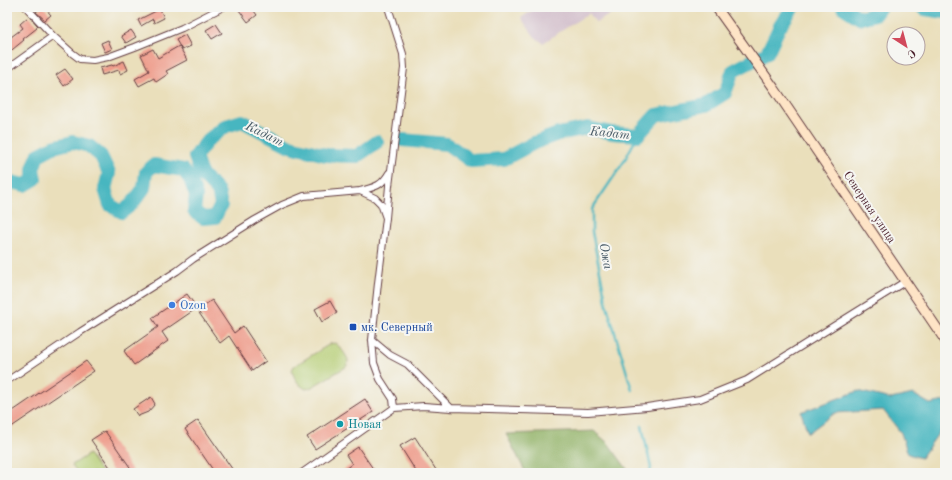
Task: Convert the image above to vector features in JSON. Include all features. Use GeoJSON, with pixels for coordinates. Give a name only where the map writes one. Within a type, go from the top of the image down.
{"type":"FeatureCollection","features":[{"type":"Feature","properties":{"kind":"street"},"geometry":{"type":"LineString","coordinates":[[26,7],[53,36],[80,59],[93,60],[108,57],[182,28],[223,7]]}},
{"type":"Feature","properties":{"kind":"street"},"geometry":{"type":"LineString","coordinates":[[388,7],[402,54],[404,68],[372,340],[374,363],[380,379],[393,399],[394,408]]}},
{"type":"Feature","properties":{"kind":"street","name":"Северная улица"},"geometry":{"type":"LineString","coordinates":[[716,7],[774,88],[945,340]]}},
{"type":"Feature","properties":{"kind":"street"},"geometry":{"type":"LineString","coordinates":[[7,69],[53,36]]}},
{"type":"Feature","properties":{"kind":"street"},"geometry":{"type":"LineString","coordinates":[[7,381],[193,259],[282,205],[304,196],[360,191],[376,187],[386,178],[391,170]]}},
{"type":"Feature","properties":{"kind":"street"},"geometry":{"type":"LineString","coordinates":[[360,191],[375,198],[380,204],[386,218]]}},
{"type":"Feature","properties":{"kind":"street"},"geometry":{"type":"LineString","coordinates":[[302,473],[394,408],[424,406],[588,412],[647,407],[700,399],[747,380],[906,281]]}},
{"type":"Feature","properties":{"kind":"street"},"geometry":{"type":"LineString","coordinates":[[372,340],[390,355],[407,364],[451,408]]}},
{"type":"Feature","properties":{"kind":"shaded area"},"geometry":{"type":"Polygon","coordinates":[[[537,7],[622,7],[596,23],[589,13],[543,43],[535,37],[521,18],[537,7]]]}},
{"type":"Feature","properties":{"kind":"green space"},"geometry":{"type":"Polygon","coordinates":[[[335,343],[345,353],[348,360],[346,367],[310,388],[303,388],[294,376],[292,370],[294,366],[330,344],[335,343]]]}},
{"type":"Feature","properties":{"kind":"green space"},"geometry":{"type":"Polygon","coordinates":[[[594,431],[608,443],[630,473],[526,473],[506,434],[594,431]]]}},
{"type":"Feature","properties":{"kind":"green space"},"geometry":{"type":"Polygon","coordinates":[[[89,454],[102,473],[78,473],[72,465],[89,454]]]}},
{"type":"Feature","properties":{"kind":"water"},"geometry":{"type":"Polygon","coordinates":[[[858,391],[891,399],[913,394],[930,404],[945,401],[945,424],[921,458],[908,454],[901,433],[883,410],[835,413],[808,433],[801,412],[858,391]]]}},
{"type":"Feature","properties":{"kind":"building"},"geometry":{"type":"Polygon","coordinates":[[[44,7],[51,15],[45,20],[36,12],[44,7]]]}},
{"type":"Feature","properties":{"kind":"building"},"geometry":{"type":"Polygon","coordinates":[[[243,7],[261,7],[254,11],[257,15],[248,22],[239,10],[243,7]]]}},
{"type":"Feature","properties":{"kind":"building"},"geometry":{"type":"Polygon","coordinates":[[[160,9],[164,18],[154,23],[153,19],[141,26],[138,20],[160,9]]]}},
{"type":"Feature","properties":{"kind":"building"},"geometry":{"type":"Polygon","coordinates":[[[30,17],[38,26],[36,27],[37,28],[7,54],[7,40],[23,28],[20,24],[30,17]]]}},
{"type":"Feature","properties":{"kind":"building"},"geometry":{"type":"Polygon","coordinates":[[[216,24],[222,33],[212,39],[206,30],[216,24]]]}},
{"type":"Feature","properties":{"kind":"building"},"geometry":{"type":"Polygon","coordinates":[[[131,30],[136,37],[126,43],[121,36],[131,30]]]}},
{"type":"Feature","properties":{"kind":"building"},"geometry":{"type":"Polygon","coordinates":[[[185,35],[191,46],[182,50],[176,40],[185,35]]]}},
{"type":"Feature","properties":{"kind":"building"},"geometry":{"type":"Polygon","coordinates":[[[108,40],[112,49],[105,52],[101,43],[108,40]]]}},
{"type":"Feature","properties":{"kind":"building"},"geometry":{"type":"Polygon","coordinates":[[[179,46],[187,60],[166,71],[168,74],[156,82],[154,78],[139,86],[135,79],[149,71],[141,55],[153,49],[158,58],[179,46]]]}},
{"type":"Feature","properties":{"kind":"building"},"geometry":{"type":"Polygon","coordinates":[[[124,61],[128,70],[120,74],[119,70],[102,75],[100,68],[113,66],[124,61]]]}},
{"type":"Feature","properties":{"kind":"building"},"geometry":{"type":"Polygon","coordinates":[[[65,69],[73,79],[64,86],[56,75],[65,69]]]}},
{"type":"Feature","properties":{"kind":"building"},"geometry":{"type":"Polygon","coordinates":[[[187,294],[197,308],[162,332],[168,341],[134,365],[124,351],[158,327],[152,318],[187,294]]]}},
{"type":"Feature","properties":{"kind":"building"},"geometry":{"type":"Polygon","coordinates":[[[212,300],[234,333],[243,326],[266,361],[252,371],[229,336],[220,343],[197,310],[212,300]]]}},
{"type":"Feature","properties":{"kind":"building"},"geometry":{"type":"Polygon","coordinates":[[[330,301],[337,313],[322,322],[315,309],[330,301]]]}},
{"type":"Feature","properties":{"kind":"building"},"geometry":{"type":"Polygon","coordinates":[[[86,361],[94,371],[7,430],[7,415],[86,361]]]}},
{"type":"Feature","properties":{"kind":"building"},"geometry":{"type":"Polygon","coordinates":[[[151,397],[155,404],[148,412],[138,416],[133,409],[151,397]]]}},
{"type":"Feature","properties":{"kind":"building","name":"Новая"},"geometry":{"type":"Polygon","coordinates":[[[365,399],[373,412],[315,449],[307,437],[365,399]]]}},
{"type":"Feature","properties":{"kind":"building"},"geometry":{"type":"Polygon","coordinates":[[[198,420],[235,473],[215,473],[185,429],[198,420]]]}},
{"type":"Feature","properties":{"kind":"building"},"geometry":{"type":"Polygon","coordinates":[[[105,431],[134,473],[114,473],[91,440],[105,431]]]}},
{"type":"Feature","properties":{"kind":"building"},"geometry":{"type":"Polygon","coordinates":[[[415,437],[438,473],[417,473],[400,446],[415,437]]]}},
{"type":"Feature","properties":{"kind":"building"},"geometry":{"type":"Polygon","coordinates":[[[358,447],[376,473],[339,473],[352,464],[346,455],[358,447]]]}},
{"type":"Feature","properties":{"kind":"waterway","name":"Кадат"},"geometry":{"type":"LineString","coordinates":[[402,140],[447,144],[471,161],[504,159],[534,143],[558,134],[588,128],[612,133],[638,135],[656,115],[706,105],[725,93],[733,71],[767,53],[780,26],[793,7]]}},
{"type":"Feature","properties":{"kind":"waterway","name":"Кадат"},"geometry":{"type":"LineString","coordinates":[[843,7],[860,18],[875,14],[880,7]]}},
{"type":"Feature","properties":{"kind":"waterway","name":"Кадат"},"geometry":{"type":"LineString","coordinates":[[922,7],[925,9],[945,12]]}},
{"type":"Feature","properties":{"kind":"waterway","name":"Кадат"},"geometry":{"type":"LineString","coordinates":[[7,187],[11,182],[25,185],[35,179],[33,169],[38,155],[53,147],[73,142],[89,146],[101,156],[109,173],[105,189],[110,205],[122,212],[132,204],[144,188],[146,172],[154,165],[183,170],[190,179],[196,196],[194,211],[203,218],[215,217],[221,205],[218,191],[201,174],[195,157],[208,140],[226,126],[242,121],[290,146],[326,155],[357,156],[377,142]]}},
{"type":"Feature","properties":{"kind":"waterway","name":"Ожа"},"geometry":{"type":"LineString","coordinates":[[632,390],[607,306],[592,232],[592,209],[623,163],[638,135]]}},
{"type":"Feature","properties":{"kind":"waterway","name":"Ожа"},"geometry":{"type":"LineString","coordinates":[[642,426],[651,468],[650,473]]}},
{"type":"Feature","properties":{"kind":"place","name":"Ozon"},"geometry":{"type":"Point","coordinates":[172,305]}},
{"type":"Feature","properties":{"kind":"place","name":"мк. Северный"},"geometry":{"type":"Point","coordinates":[353,327]}},
{"type":"Feature","properties":{"kind":"place","name":"Новая"},"geometry":{"type":"Point","coordinates":[340,424]}}]}
